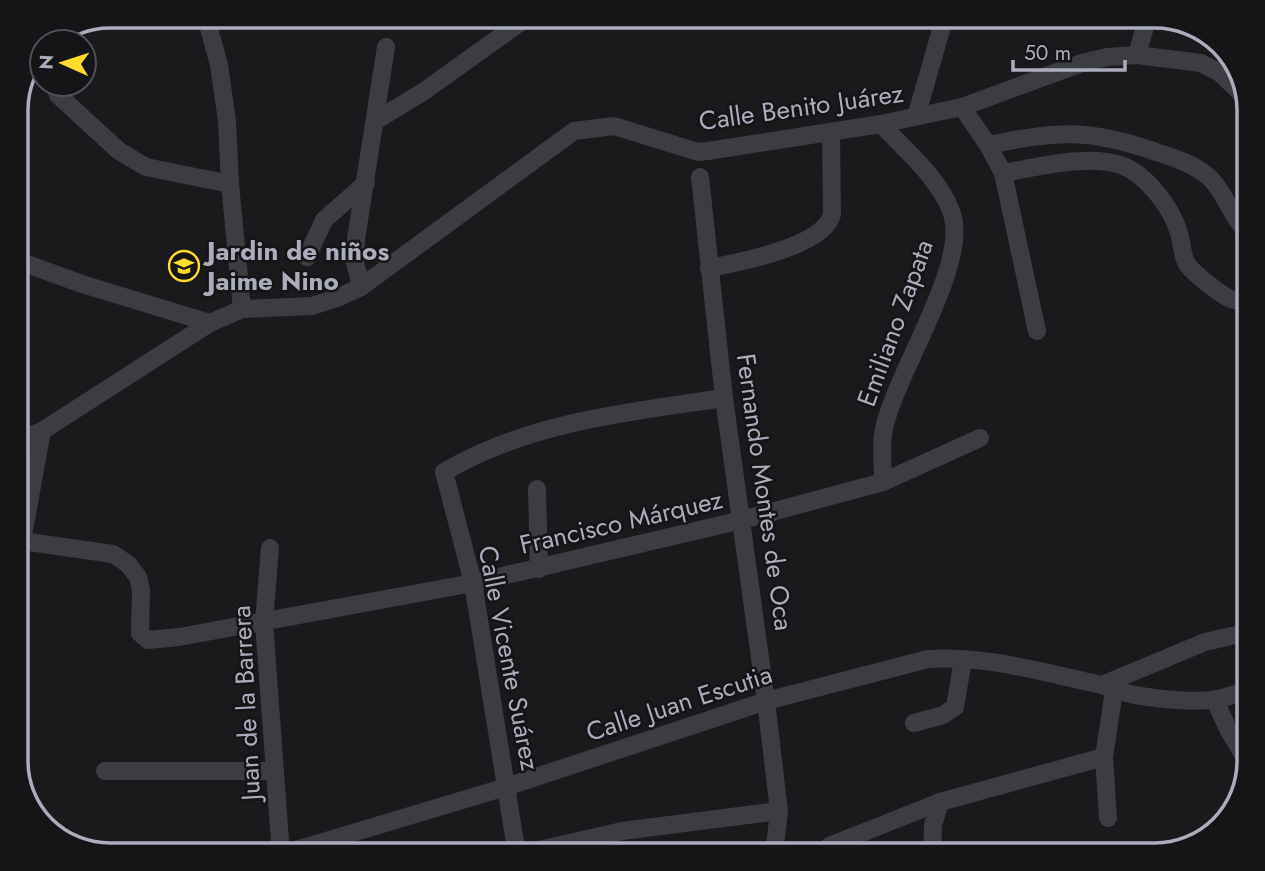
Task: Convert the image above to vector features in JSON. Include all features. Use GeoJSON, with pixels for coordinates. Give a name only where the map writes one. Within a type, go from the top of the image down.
{"type":"FeatureCollection","features":[{"type":"Feature","properties":{"kind":"street"},"geometry":{"type":"LineString","coordinates":[[208,28],[219,65],[227,121],[242,309]]}},
{"type":"Feature","properties":{"kind":"street"},"geometry":{"type":"LineString","coordinates":[[375,121],[424,92],[512,28]]}},
{"type":"Feature","properties":{"kind":"street"},"geometry":{"type":"LineString","coordinates":[[916,117],[942,28]]}},
{"type":"Feature","properties":{"kind":"street"},"geometry":{"type":"LineString","coordinates":[[1137,55],[1145,28]]}},
{"type":"Feature","properties":{"kind":"street"},"geometry":{"type":"LineString","coordinates":[[361,287],[355,262],[356,251],[386,47]]}},
{"type":"Feature","properties":{"kind":"street","name":"Calle Benito Juárez"},"geometry":{"type":"LineString","coordinates":[[28,436],[42,431],[210,323],[242,309],[312,306],[361,287],[574,131],[614,126],[698,152],[881,124],[962,107],[1107,57],[1137,55],[1201,63],[1220,73],[1233,85]]}},
{"type":"Feature","properties":{"kind":"street"},"geometry":{"type":"LineString","coordinates":[[61,98],[119,151],[146,167],[230,184]]}},
{"type":"Feature","properties":{"kind":"street"},"geometry":{"type":"LineString","coordinates":[[962,107],[1003,173],[1037,331]]}},
{"type":"Feature","properties":{"kind":"street","name":"Emiliano Zapata"},"geometry":{"type":"LineString","coordinates":[[881,124],[941,188],[953,215],[954,238],[950,265],[899,385],[883,433],[883,482]]}},
{"type":"Feature","properties":{"kind":"street"},"geometry":{"type":"LineString","coordinates":[[709,268],[773,253],[811,237],[829,222],[832,214],[831,132]]}},
{"type":"Feature","properties":{"kind":"street"},"geometry":{"type":"LineString","coordinates":[[988,145],[1055,133],[1091,134],[1125,141],[1197,168],[1212,180],[1237,216]]}},
{"type":"Feature","properties":{"kind":"street"},"geometry":{"type":"LineString","coordinates":[[1003,173],[1100,160],[1124,166],[1149,185],[1166,204],[1179,230],[1186,263],[1228,298],[1237,301]]}},
{"type":"Feature","properties":{"kind":"street","name":"Fernando Montes de Oca"},"geometry":{"type":"LineString","coordinates":[[701,177],[724,398],[779,811],[775,843]]}},
{"type":"Feature","properties":{"kind":"street"},"geometry":{"type":"LineString","coordinates":[[307,257],[324,220],[366,183]]}},
{"type":"Feature","properties":{"kind":"street"},"geometry":{"type":"LineString","coordinates":[[28,264],[82,284],[210,323]]}},
{"type":"Feature","properties":{"kind":"street","name":"Calle Vicente Suárez"},"geometry":{"type":"LineString","coordinates":[[515,843],[473,583],[444,472],[468,458],[549,429],[623,413],[724,398]]}},
{"type":"Feature","properties":{"kind":"street"},"geometry":{"type":"LineString","coordinates":[[28,508],[42,431]]}},
{"type":"Feature","properties":{"kind":"street","name":"Francisco Márquez"},"geometry":{"type":"LineString","coordinates":[[28,542],[113,554],[128,564],[138,578],[141,590],[140,633],[148,640],[264,622],[473,583],[742,520],[883,482],[980,439]]}},
{"type":"Feature","properties":{"kind":"street"},"geometry":{"type":"LineString","coordinates":[[537,489],[539,569]]}},
{"type":"Feature","properties":{"kind":"street","name":"Juan de la Barrera"},"geometry":{"type":"LineString","coordinates":[[270,548],[264,622],[279,843]]}},
{"type":"Feature","properties":{"kind":"street"},"geometry":{"type":"LineString","coordinates":[[1108,818],[1104,757],[1108,688],[1205,642],[1237,635]]}},
{"type":"Feature","properties":{"kind":"street","name":"Calle Juan Escutia"},"geometry":{"type":"LineString","coordinates":[[320,843],[506,787],[766,701],[928,659],[1005,665],[1108,688],[1173,699],[1216,700],[1237,694]]}},
{"type":"Feature","properties":{"kind":"street"},"geometry":{"type":"LineString","coordinates":[[914,723],[943,715],[955,706],[963,660]]}},
{"type":"Feature","properties":{"kind":"street"},"geometry":{"type":"LineString","coordinates":[[1216,700],[1237,744]]}},
{"type":"Feature","properties":{"kind":"street"},"geometry":{"type":"LineString","coordinates":[[837,843],[940,802],[1104,757]]}},
{"type":"Feature","properties":{"kind":"street"},"geometry":{"type":"LineString","coordinates":[[105,771],[274,771]]}},
{"type":"Feature","properties":{"kind":"street"},"geometry":{"type":"LineString","coordinates":[[932,843],[933,825],[940,802]]}},
{"type":"Feature","properties":{"kind":"street"},"geometry":{"type":"LineString","coordinates":[[570,843],[622,831],[779,811]]}},
{"type":"Feature","properties":{"kind":"place","name":"Jardin de niños Jaime Nino"},"geometry":{"type":"Point","coordinates":[184,266]}}]}
